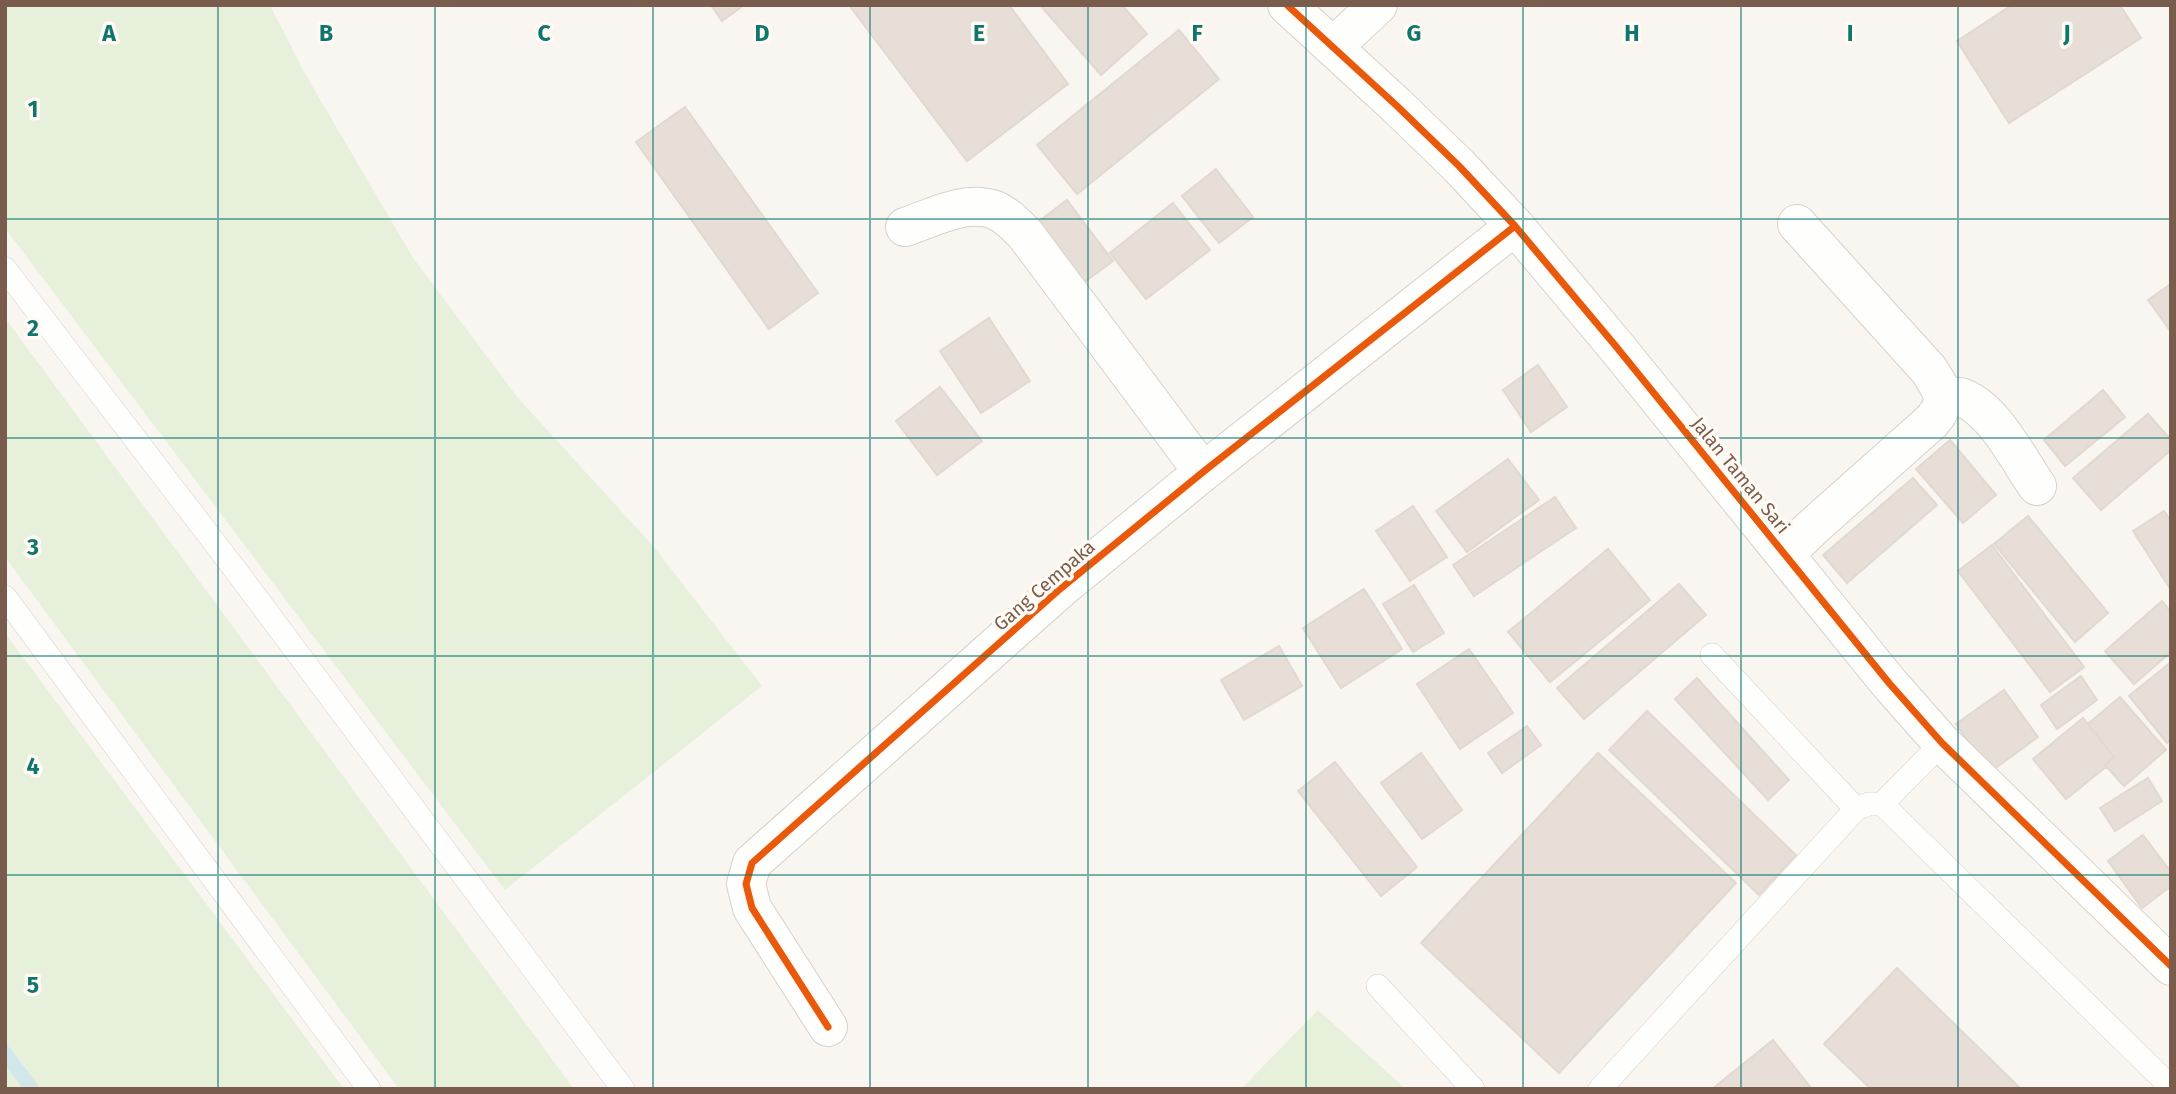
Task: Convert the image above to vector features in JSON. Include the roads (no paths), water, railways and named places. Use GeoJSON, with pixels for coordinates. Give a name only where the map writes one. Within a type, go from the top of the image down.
{"type":"FeatureCollection","features":[{"type":"Feature","properties":{"kind":"street","name":"Jalan Taman Sari"},"geometry":{"type":"LineString","coordinates":[[1287,5],[1459,166],[1515,226],[1889,683],[1942,743],[2171,966]]}},
{"type":"Feature","properties":{"kind":"street"},"geometry":{"type":"LineString","coordinates":[[1333,47],[1378,5]]}},
{"type":"Feature","properties":{"kind":"street"},"geometry":{"type":"LineString","coordinates":[[905,227],[959,208],[990,209],[1011,220],[1026,234],[1203,472]]}},
{"type":"Feature","properties":{"kind":"street"},"geometry":{"type":"LineString","coordinates":[[1786,554],[1931,422],[1942,409],[1943,397],[1929,370],[1797,224]]}},
{"type":"Feature","properties":{"kind":"street","name":"Gang Cempaka"},"geometry":{"type":"LineString","coordinates":[[828,1027],[752,908],[746,884],[752,863],[1060,589],[1203,472],[1515,226]]}},
{"type":"Feature","properties":{"kind":"street"},"geometry":{"type":"LineString","coordinates":[[1943,397],[1958,396],[1972,403],[1993,420],[2037,486]]}},
{"type":"Feature","properties":{"kind":"lane"},"geometry":{"type":"LineString","coordinates":[[5,269],[237,572],[623,1089]]}},
{"type":"Feature","properties":{"kind":"lane"},"geometry":{"type":"LineString","coordinates":[[5,597],[369,1089]]}},
{"type":"Feature","properties":{"kind":"lane"},"geometry":{"type":"LineString","coordinates":[[1712,655],[1856,809]]}},
{"type":"Feature","properties":{"kind":"lane"},"geometry":{"type":"LineString","coordinates":[[1882,804],[1942,743]]}},
{"type":"Feature","properties":{"kind":"lane"},"geometry":{"type":"LineString","coordinates":[[1600,1089],[1856,809],[1869,804],[1882,804],[2171,1087]]}},
{"type":"Feature","properties":{"kind":"lane"},"geometry":{"type":"LineString","coordinates":[[1378,986],[1473,1089]]}},
{"type":"Feature","properties":{"kind":"waterway"},"geometry":{"type":"LineString","coordinates":[[5,1053],[32,1089]]}}]}
